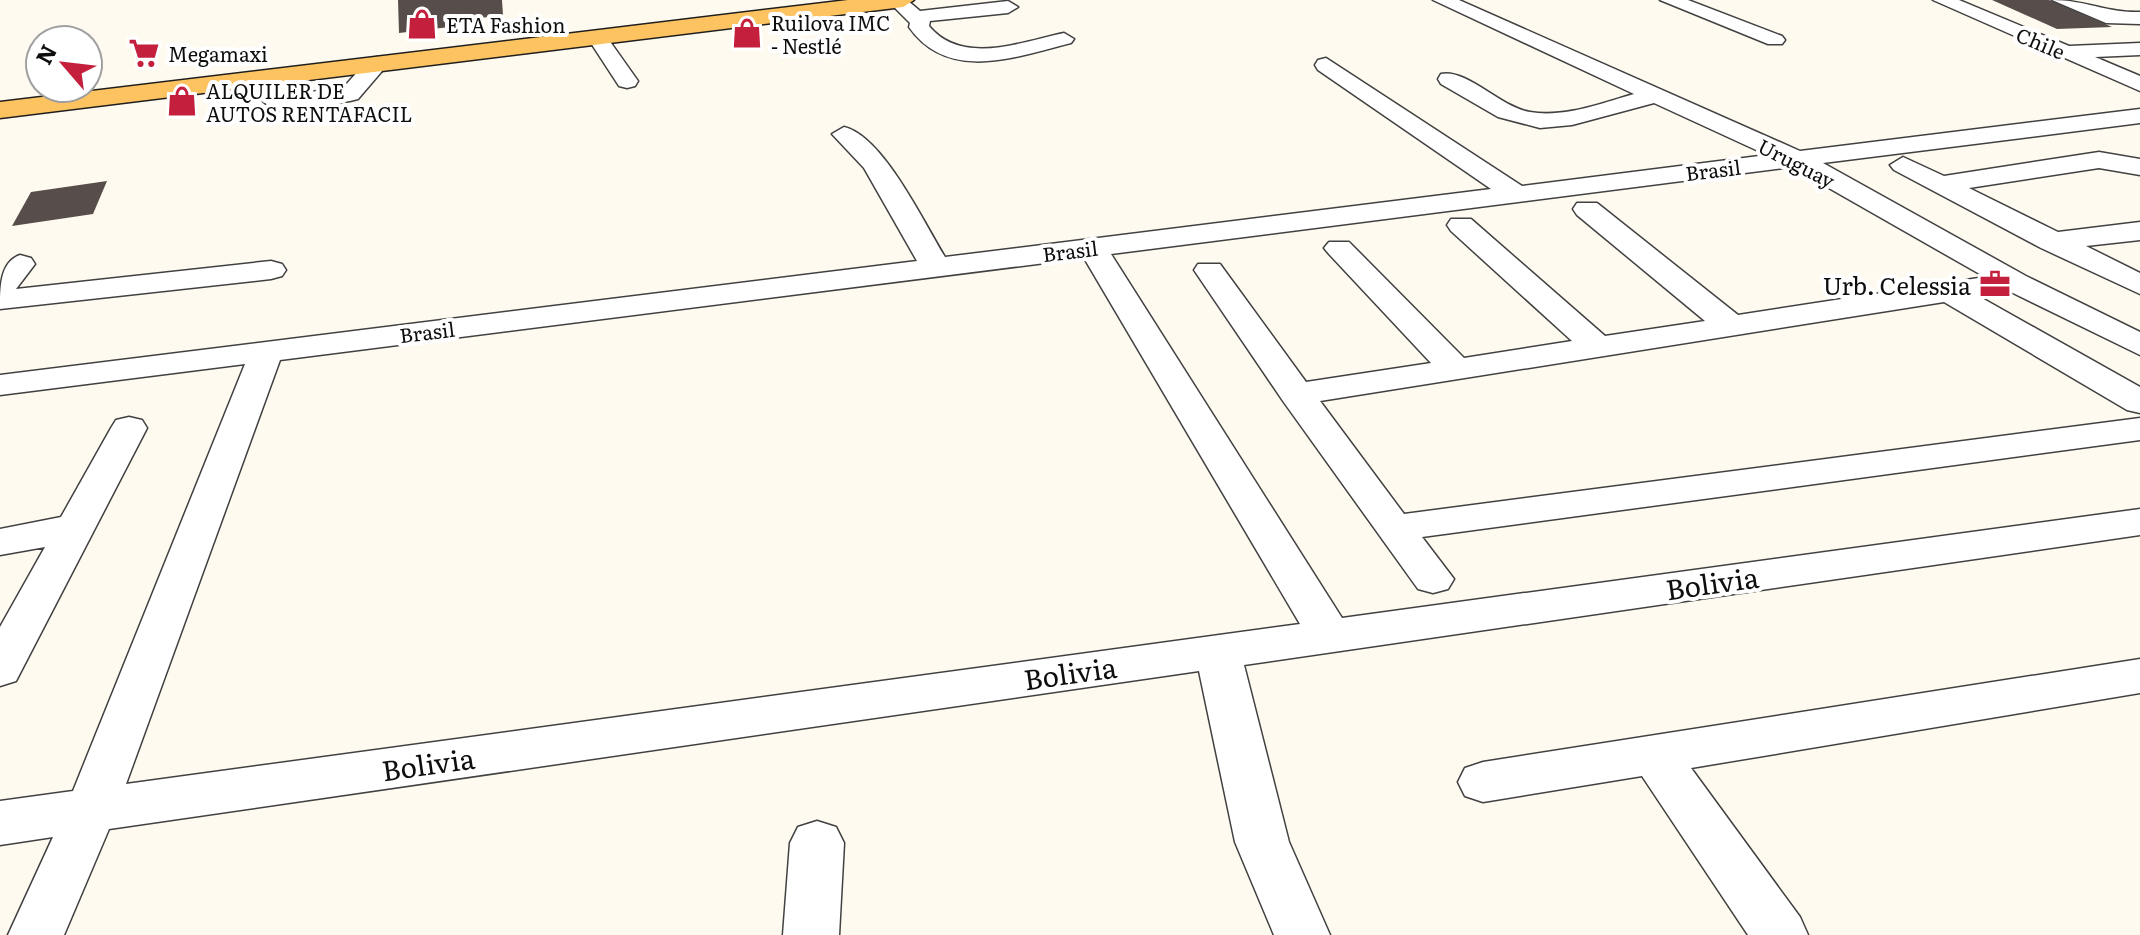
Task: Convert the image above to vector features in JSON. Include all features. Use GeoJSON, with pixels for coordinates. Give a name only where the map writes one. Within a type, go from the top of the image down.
{"type":"FeatureCollection","features":[{"type":"Feature","properties":{"kind":"main road"},"geometry":{"type":"LineString","coordinates":[[104,81],[794,0]]}},
{"type":"Feature","properties":{"kind":"main road"},"geometry":{"type":"LineString","coordinates":[[0,110],[675,27],[794,9],[807,5],[807,0]]}},
{"type":"Feature","properties":{"kind":"main road"},"geometry":{"type":"LineString","coordinates":[[675,27],[905,6]]}},
{"type":"Feature","properties":{"kind":"main road"},"geometry":{"type":"LineString","coordinates":[[0,94],[24,91]]}},
{"type":"Feature","properties":{"kind":"street","name":"Uruguay"},"geometry":{"type":"LineString","coordinates":[[1443,0],[1796,159],[2015,282],[2140,345]]}},
{"type":"Feature","properties":{"kind":"street"},"geometry":{"type":"LineString","coordinates":[[1670,0],[1775,40]]}},
{"type":"Feature","properties":{"kind":"street","name":"Chile"},"geometry":{"type":"LineString","coordinates":[[1943,0],[2140,84]]}},
{"type":"Feature","properties":{"kind":"street"},"geometry":{"type":"LineString","coordinates":[[2062,0],[2113,19],[2140,18]]}},
{"type":"Feature","properties":{"kind":"street"},"geometry":{"type":"LineString","coordinates":[[905,6],[1008,7]]}},
{"type":"Feature","properties":{"kind":"street"},"geometry":{"type":"LineString","coordinates":[[905,6],[927,38],[963,56],[1064,39]]}},
{"type":"Feature","properties":{"kind":"street"},"geometry":{"type":"LineString","coordinates":[[597,37],[627,81]]}},
{"type":"Feature","properties":{"kind":"street"},"geometry":{"type":"LineString","coordinates":[[2064,52],[2140,49]]}},
{"type":"Feature","properties":{"kind":"street"},"geometry":{"type":"LineString","coordinates":[[1326,65],[1516,194]]}},
{"type":"Feature","properties":{"kind":"street"},"geometry":{"type":"LineString","coordinates":[[2104,69],[2140,67]]}},
{"type":"Feature","properties":{"kind":"street"},"geometry":{"type":"LineString","coordinates":[[1449,79],[1511,114],[1529,120],[1549,121],[1655,96]]}},
{"type":"Feature","properties":{"kind":"street","name":"Brasil"},"geometry":{"type":"LineString","coordinates":[[7,392],[267,351],[2140,116]]}},
{"type":"Feature","properties":{"kind":"street"},"geometry":{"type":"LineString","coordinates":[[844,134],[875,164],[936,267]]}},
{"type":"Feature","properties":{"kind":"street"},"geometry":{"type":"LineString","coordinates":[[1942,184],[2099,160],[2140,167]]}},
{"type":"Feature","properties":{"kind":"street"},"geometry":{"type":"LineString","coordinates":[[1903,165],[2140,285]]}},
{"type":"Feature","properties":{"kind":"street"},"geometry":{"type":"LineString","coordinates":[[1587,209],[1731,326]]}},
{"type":"Feature","properties":{"kind":"street"},"geometry":{"type":"LineString","coordinates":[[1461,225],[1598,347]]}},
{"type":"Feature","properties":{"kind":"street"},"geometry":{"type":"LineString","coordinates":[[2051,242],[2140,231]]}},
{"type":"Feature","properties":{"kind":"street"},"geometry":{"type":"LineString","coordinates":[[1092,247],[1330,636]]}},
{"type":"Feature","properties":{"kind":"street"},"geometry":{"type":"LineString","coordinates":[[1339,248],[1456,369]]}},
{"type":"Feature","properties":{"kind":"street"},"geometry":{"type":"LineString","coordinates":[[150,283],[168,255]]}},
{"type":"Feature","properties":{"kind":"street"},"geometry":{"type":"LineString","coordinates":[[0,289],[20,264]]}},
{"type":"Feature","properties":{"kind":"street"},"geometry":{"type":"LineString","coordinates":[[0,300],[271,270]]}},
{"type":"Feature","properties":{"kind":"street"},"geometry":{"type":"LineString","coordinates":[[1209,270],[1295,394],[1433,579]]}},
{"type":"Feature","properties":{"kind":"street"},"geometry":{"type":"LineString","coordinates":[[1295,394],[2015,282]]}},
{"type":"Feature","properties":{"kind":"street"},"geometry":{"type":"LineString","coordinates":[[1949,292],[2140,402]]}},
{"type":"Feature","properties":{"kind":"street"},"geometry":{"type":"LineString","coordinates":[[36,935],[91,810],[267,351]]}},
{"type":"Feature","properties":{"kind":"street"},"geometry":{"type":"LineString","coordinates":[[0,669],[129,428]]}},
{"type":"Feature","properties":{"kind":"street"},"geometry":{"type":"LineString","coordinates":[[1393,528],[2140,429]]}},
{"type":"Feature","properties":{"kind":"street","name":"Bolivia"},"geometry":{"type":"LineString","coordinates":[[0,823],[2140,522]]}},
{"type":"Feature","properties":{"kind":"street"},"geometry":{"type":"LineString","coordinates":[[0,542],[74,528]]}},
{"type":"Feature","properties":{"kind":"street"},"geometry":{"type":"LineString","coordinates":[[1218,652],[1262,842],[1302,935]]}},
{"type":"Feature","properties":{"kind":"street"},"geometry":{"type":"LineString","coordinates":[[1483,782],[2131,687]]}},
{"type":"Feature","properties":{"kind":"street"},"geometry":{"type":"LineString","coordinates":[[1656,757],[1780,935]]}},
{"type":"Feature","properties":{"kind":"street"},"geometry":{"type":"LineString","coordinates":[[811,935],[817,843]]}},
{"type":"Feature","properties":{"kind":"building"},"geometry":{"type":"Polygon","coordinates":[[[398,0],[502,0],[503,15],[458,21],[458,26],[399,33],[398,0]]]}},
{"type":"Feature","properties":{"kind":"building"},"geometry":{"type":"Polygon","coordinates":[[[1992,0],[2049,0],[2112,27],[2057,29],[1992,0]]]}},
{"type":"Feature","properties":{"kind":"building"},"geometry":{"type":"Polygon","coordinates":[[[107,181],[93,214],[12,226],[31,192],[107,181]]]}},
{"type":"Feature","properties":{"kind":"place","name":"ETA Fashion"},"geometry":{"type":"Point","coordinates":[422,24]}},
{"type":"Feature","properties":{"kind":"place","name":"Ruilova IMC - Nestlé"},"geometry":{"type":"Point","coordinates":[747,33]}},
{"type":"Feature","properties":{"kind":"place","name":"Megamaxi"},"geometry":{"type":"Point","coordinates":[144,53]}},
{"type":"Feature","properties":{"kind":"place","name":"ALQUILER DE AUTOS RENTAFACIL"},"geometry":{"type":"Point","coordinates":[182,101]}},
{"type":"Feature","properties":{"kind":"place","name":"Urb. Celessia"},"geometry":{"type":"Point","coordinates":[1995,284]}}]}
